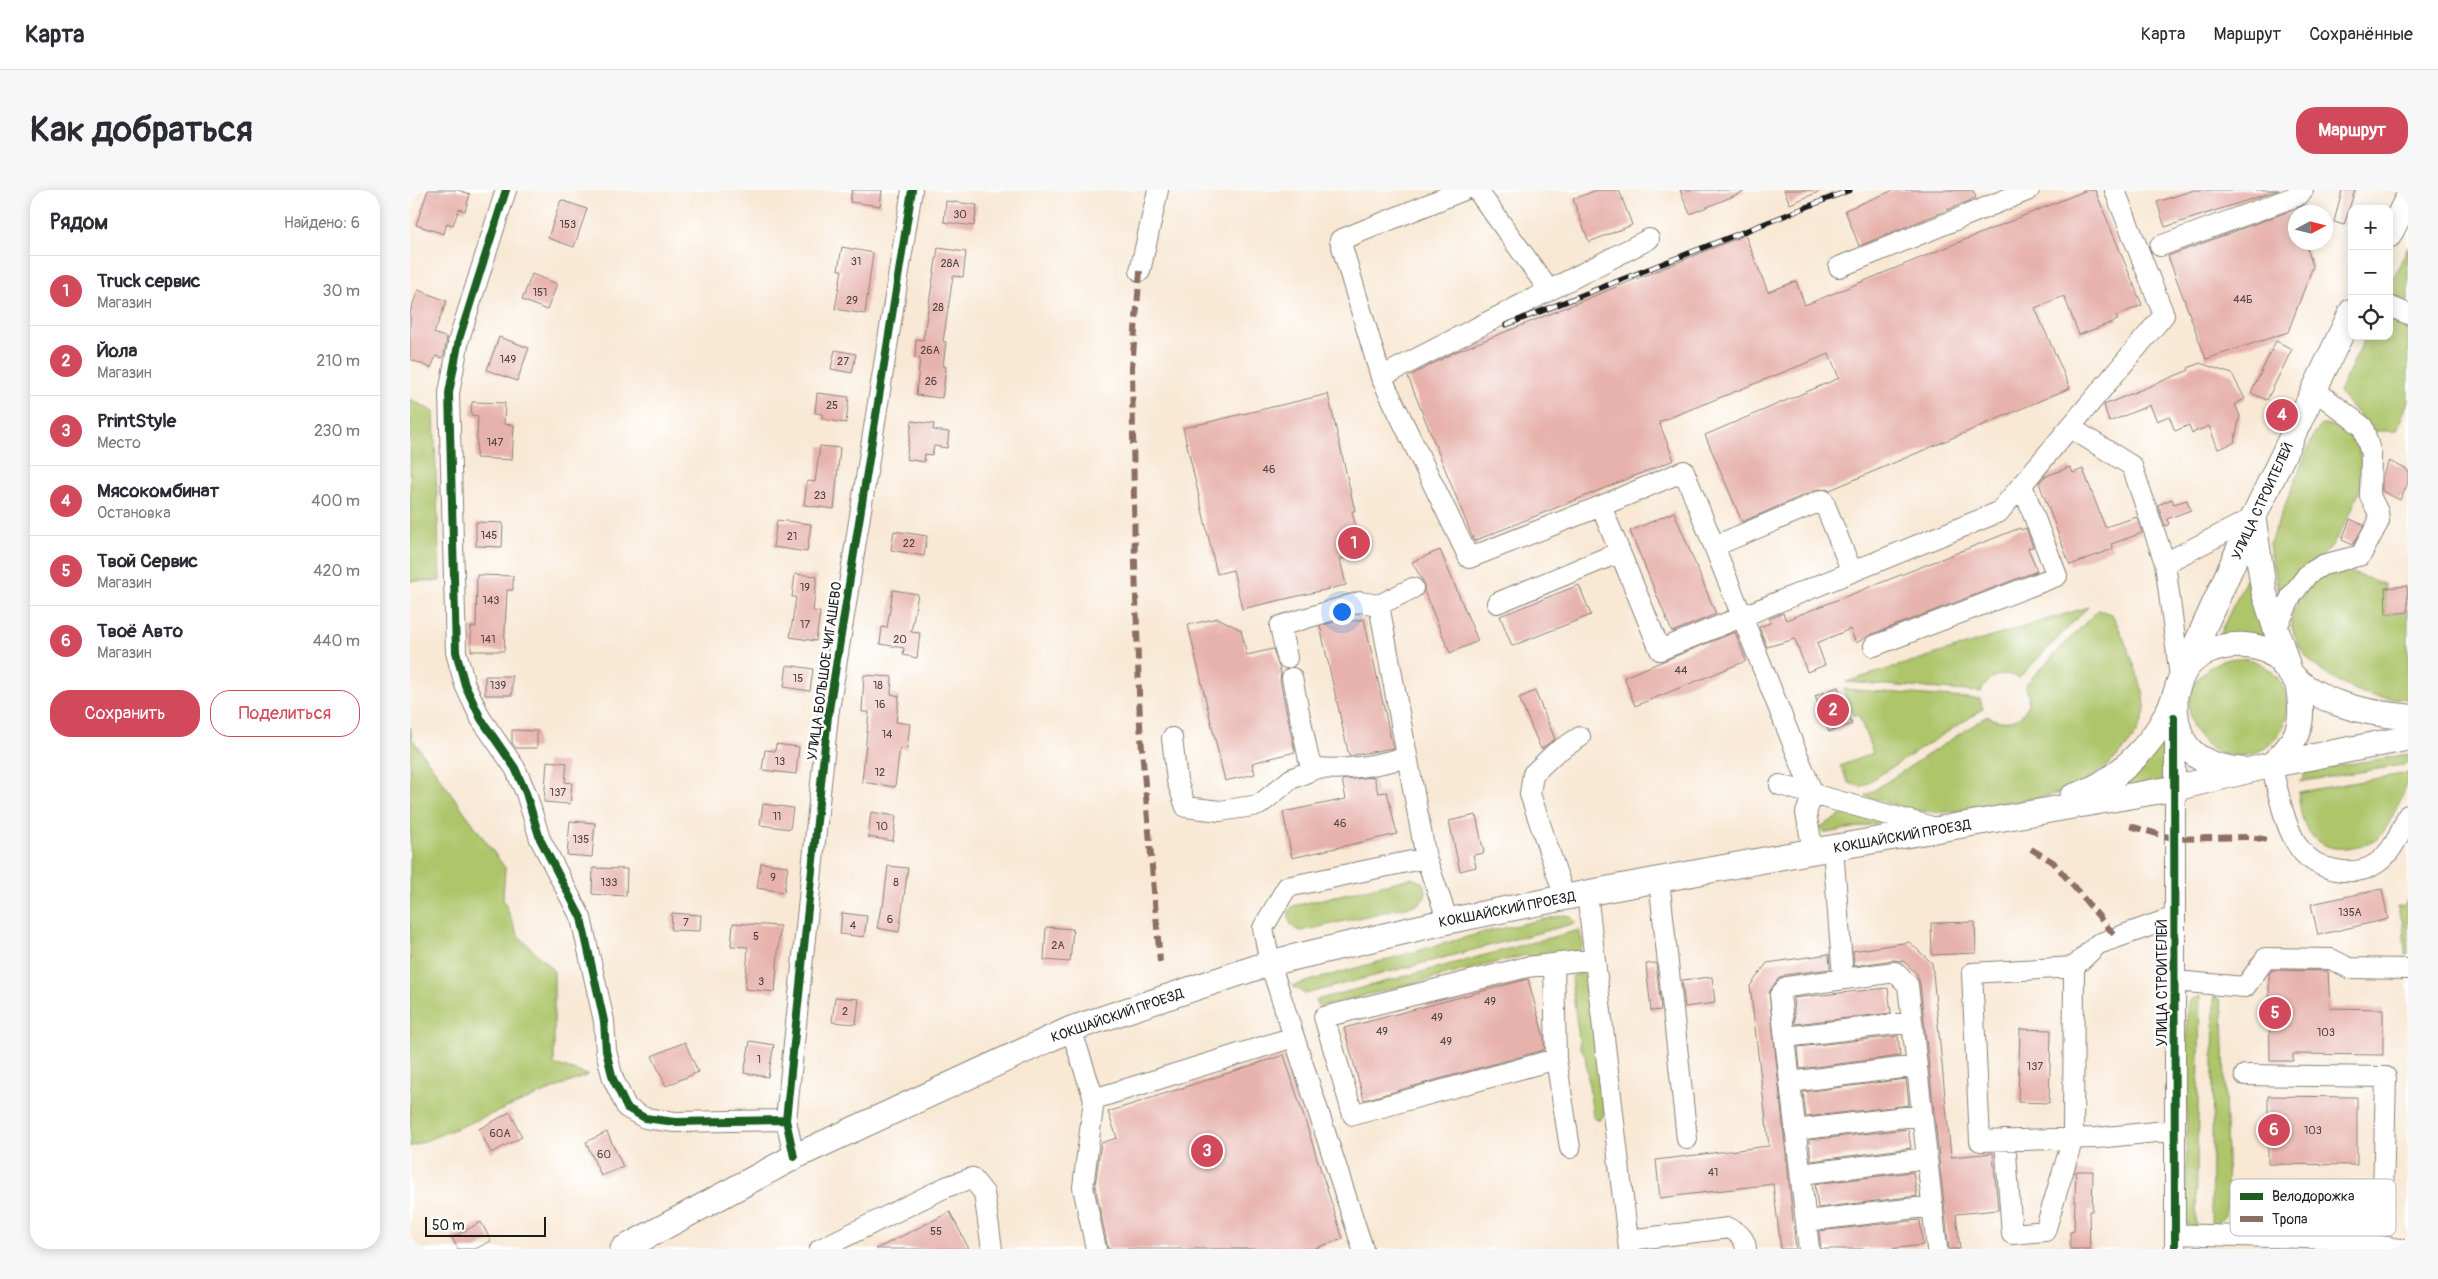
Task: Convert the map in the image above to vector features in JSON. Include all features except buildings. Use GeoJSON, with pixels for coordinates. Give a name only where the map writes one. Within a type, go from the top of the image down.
{"type":"FeatureCollection","features":[{"type":"Feature","properties":{"kind":"main road"},"geometry":{"type":"LineString","coordinates":[[2393,227],[2408,198]]}},
{"type":"Feature","properties":{"kind":"main road","name":"УЛИЦА СТРОИТЕЛЕЙ"},"geometry":{"type":"LineString","coordinates":[[2179,689],[2253,518],[2348,320]]}},
{"type":"Feature","properties":{"kind":"main road"},"geometry":{"type":"LineString","coordinates":[[2253,518],[2264,592],[2302,702],[2302,720],[2296,738],[2285,753],[2271,765]]}},
{"type":"Feature","properties":{"kind":"main road"},"geometry":{"type":"LineString","coordinates":[[2041,812],[2062,800],[2098,786],[2130,764],[2161,722],[2200,654],[2217,648],[2236,645],[2254,647],[2274,655],[2293,676],[2337,703],[2384,715],[2408,718]]}},
{"type":"Feature","properties":{"kind":"main road"},"geometry":{"type":"LineString","coordinates":[[2179,689],[2180,735],[2191,752],[2204,762],[2222,768],[2245,771],[2408,738]]}},
{"type":"Feature","properties":{"kind":"main road","name":"КОКШАЙСКИЙ ПРОЕЗД"},"geometry":{"type":"LineString","coordinates":[[624,1249],[794,1157],[1071,1029],[1270,963],[1448,921],[1823,849],[2176,788],[2245,771]]}},
{"type":"Feature","properties":{"kind":"street"},"geometry":{"type":"LineString","coordinates":[[506,190],[459,339],[450,393],[456,652],[465,686],[480,719],[515,768],[526,793],[540,839],[581,918],[602,1011],[606,1051],[613,1079],[627,1108],[645,1118],[675,1122],[786,1120]]}},
{"type":"Feature","properties":{"kind":"street","name":"УЛИЦА БОЛЬШОЕ ЧИГАШЕВО"},"geometry":{"type":"LineString","coordinates":[[794,1157],[786,1120],[828,716],[912,190]]}},
{"type":"Feature","properties":{"kind":"street"},"geometry":{"type":"LineString","coordinates":[[1140,271],[1158,190]]}},
{"type":"Feature","properties":{"kind":"street"},"geometry":{"type":"LineString","coordinates":[[1464,190],[1340,240],[1381,377],[1469,558],[1684,471],[1744,616],[1813,794],[1806,813],[1823,849],[1843,978]]}},
{"type":"Feature","properties":{"kind":"street"},"geometry":{"type":"LineString","coordinates":[[1478,190],[1549,290]]}},
{"type":"Feature","properties":{"kind":"street"},"geometry":{"type":"LineString","coordinates":[[1839,267],[2029,190]]}},
{"type":"Feature","properties":{"kind":"street"},"geometry":{"type":"LineString","coordinates":[[1601,506],[1660,650],[1999,512],[2164,315],[2116,190]]}},
{"type":"Feature","properties":{"kind":"street"},"geometry":{"type":"LineString","coordinates":[[2160,246],[2297,196],[2302,190]]}},
{"type":"Feature","properties":{"kind":"street"},"geometry":{"type":"LineString","coordinates":[[1381,377],[1649,239]]}},
{"type":"Feature","properties":{"kind":"street"},"geometry":{"type":"LineString","coordinates":[[2393,308],[2408,314]]}},
{"type":"Feature","properties":{"kind":"street"},"geometry":{"type":"LineString","coordinates":[[2276,629],[2300,583],[2323,565],[2361,555],[2378,521],[2378,512],[2370,496],[2371,454],[2363,427],[2315,390]]}},
{"type":"Feature","properties":{"kind":"street"},"geometry":{"type":"LineString","coordinates":[[2071,428],[2132,466],[2165,563],[2179,689]]}},
{"type":"Feature","properties":{"kind":"street"},"geometry":{"type":"LineString","coordinates":[[1874,646],[2057,576],[2022,485]]}},
{"type":"Feature","properties":{"kind":"street"},"geometry":{"type":"LineString","coordinates":[[1715,546],[1822,500],[1852,572]]}},
{"type":"Feature","properties":{"kind":"street"},"geometry":{"type":"LineString","coordinates":[[2165,563],[2253,518]]}},
{"type":"Feature","properties":{"kind":"street"},"geometry":{"type":"LineString","coordinates":[[1497,603],[1620,552]]}},
{"type":"Feature","properties":{"kind":"street"},"geometry":{"type":"LineString","coordinates":[[1287,658],[1280,626],[1360,602],[1378,605],[1413,588]]}},
{"type":"Feature","properties":{"kind":"street"},"geometry":{"type":"LineString","coordinates":[[1378,605],[1426,858],[1448,921]]}},
{"type":"Feature","properties":{"kind":"street"},"geometry":{"type":"LineString","coordinates":[[1292,678],[1309,760],[1317,768]]}},
{"type":"Feature","properties":{"kind":"street","name":"УЛИЦА СТРОИТЕЛЕЙ"},"geometry":{"type":"LineString","coordinates":[[2175,1241],[2174,981],[2179,689]]}},
{"type":"Feature","properties":{"kind":"street"},"geometry":{"type":"LineString","coordinates":[[1576,896],[1530,794],[1533,774],[1555,753],[1580,737]]}},
{"type":"Feature","properties":{"kind":"street"},"geometry":{"type":"LineString","coordinates":[[1172,738],[1177,781],[1186,807],[1220,811],[1259,805],[1291,779],[1317,768],[1334,770],[1374,766],[1407,757]]}},
{"type":"Feature","properties":{"kind":"street"},"geometry":{"type":"LineString","coordinates":[[2271,765],[2292,833],[2308,858],[2319,864],[2336,870],[2353,870],[2376,863],[2388,852],[2408,815]]}},
{"type":"Feature","properties":{"kind":"street"},"geometry":{"type":"LineString","coordinates":[[1780,785],[1940,830]]}},
{"type":"Feature","properties":{"kind":"street"},"geometry":{"type":"LineString","coordinates":[[1363,1249],[1270,963],[1263,928],[1287,887],[1426,858]]}},
{"type":"Feature","properties":{"kind":"street"},"geometry":{"type":"LineString","coordinates":[[1658,880],[1687,1139]]}},
{"type":"Feature","properties":{"kind":"street","name":"КОКШАЙСКИЙ ПРОЕЗД"},"geometry":{"type":"LineString","coordinates":[[1576,896],[1595,959],[1628,1245]]}},
{"type":"Feature","properties":{"kind":"street"},"geometry":{"type":"LineString","coordinates":[[2175,916],[2098,944],[2074,967],[1972,973],[1980,1141],[2096,1138],[2175,1130]]}},
{"type":"Feature","properties":{"kind":"street"},"geometry":{"type":"LineString","coordinates":[[2174,981],[2245,987],[2266,958],[2331,959],[2349,968],[2408,968]]}},
{"type":"Feature","properties":{"kind":"street"},"geometry":{"type":"LineString","coordinates":[[1556,1059],[1353,1116],[1324,1017],[1527,967],[1595,959]]}},
{"type":"Feature","properties":{"kind":"street"},"geometry":{"type":"LineString","coordinates":[[1554,964],[1556,1059],[1570,1148]]}},
{"type":"Feature","properties":{"kind":"street"},"geometry":{"type":"LineString","coordinates":[[2005,1140],[2012,1234],[2045,1231],[2073,1138],[2074,967]]}},
{"type":"Feature","properties":{"kind":"street"},"geometry":{"type":"LineString","coordinates":[[1809,1249],[1780,995],[1787,987],[1895,972],[1908,985],[1937,1249]]}},
{"type":"Feature","properties":{"kind":"street"},"geometry":{"type":"LineString","coordinates":[[1785,1037],[1912,1022]]}},
{"type":"Feature","properties":{"kind":"street"},"geometry":{"type":"LineString","coordinates":[[1071,1029],[1094,1099],[1083,1187],[1096,1249]]}},
{"type":"Feature","properties":{"kind":"street"},"geometry":{"type":"LineString","coordinates":[[1094,1099],[1294,1037]]}},
{"type":"Feature","properties":{"kind":"street"},"geometry":{"type":"LineString","coordinates":[[1790,1082],[1917,1066]]}},
{"type":"Feature","properties":{"kind":"street"},"geometry":{"type":"LineString","coordinates":[[2245,1075],[2386,1077],[2383,1179]]}},
{"type":"Feature","properties":{"kind":"street"},"geometry":{"type":"LineString","coordinates":[[1795,1130],[1922,1115]]}},
{"type":"Feature","properties":{"kind":"street"},"geometry":{"type":"LineString","coordinates":[[1800,1174],[1927,1158]]}},
{"type":"Feature","properties":{"kind":"street"},"geometry":{"type":"LineString","coordinates":[[820,1249],[946,1186],[972,1178],[984,1193],[992,1249]]}},
{"type":"Feature","properties":{"kind":"street"},"geometry":{"type":"LineString","coordinates":[[1806,1221],[1932,1206]]}},
{"type":"Feature","properties":{"kind":"street"},"geometry":{"type":"LineString","coordinates":[[1628,1245],[1729,1228],[1739,1232],[1746,1242],[1746,1249]]}},
{"type":"Feature","properties":{"kind":"street"},"geometry":{"type":"LineString","coordinates":[[2175,1241],[2334,1239],[2400,1249]]}},
{"type":"Feature","properties":{"kind":"green space"},"geometry":{"type":"Polygon","coordinates":[[[2408,247],[2408,302],[2393,295],[2393,279],[2408,247]]]}},
{"type":"Feature","properties":{"kind":"green space"},"geometry":{"type":"Polygon","coordinates":[[[2393,315],[2408,321],[2408,401],[2397,431],[2372,431],[2339,392],[2364,340],[2393,340],[2393,315]]]}},
{"type":"Feature","properties":{"kind":"green space"},"geometry":{"type":"Polygon","coordinates":[[[410,399],[434,412],[440,581],[410,581],[410,399]]]}},
{"type":"Feature","properties":{"kind":"green space"},"geometry":{"type":"Polygon","coordinates":[[[2322,425],[2340,429],[2354,441],[2362,462],[2363,474],[2361,485],[2351,512],[2335,542],[2323,555],[2293,576],[2280,596],[2270,554],[2270,542],[2315,432],[2322,425]]]}},
{"type":"Feature","properties":{"kind":"green space"},"geometry":{"type":"Polygon","coordinates":[[[2344,570],[2384,584],[2386,614],[2408,612],[2408,699],[2373,696],[2349,687],[2315,666],[2299,646],[2291,623],[2292,613],[2296,606],[2309,586],[2319,578],[2344,570]]]}},
{"type":"Feature","properties":{"kind":"green space"},"geometry":{"type":"Polygon","coordinates":[[[2246,579],[2264,636],[2239,634],[2218,637],[2246,579]]]}},
{"type":"Feature","properties":{"kind":"green space"},"geometry":{"type":"Polygon","coordinates":[[[2088,607],[2019,678],[2007,675],[1996,676],[1984,686],[1981,692],[1846,682],[2088,607]]]}},
{"type":"Feature","properties":{"kind":"green space"},"geometry":{"type":"Polygon","coordinates":[[[2098,610],[2112,614],[2138,676],[2145,701],[2142,722],[2136,735],[2105,767],[2080,784],[2061,792],[1960,811],[1927,812],[1900,807],[1865,796],[1987,716],[2005,721],[2013,720],[2020,716],[2025,711],[2028,703],[2025,685],[2098,610]]]}},
{"type":"Feature","properties":{"kind":"green space"},"geometry":{"type":"Polygon","coordinates":[[[2238,658],[2257,662],[2273,672],[2283,688],[2287,707],[2283,726],[2273,742],[2257,752],[2238,756],[2219,752],[2203,742],[2193,726],[2189,707],[2193,688],[2203,672],[2219,662],[2238,658]]]}},
{"type":"Feature","properties":{"kind":"green space"},"geometry":{"type":"Polygon","coordinates":[[[1843,689],[1980,699],[1983,709],[1861,787],[1849,783],[1840,766],[1873,753],[1858,714],[1853,716],[1843,689]]]}},
{"type":"Feature","properties":{"kind":"green space"},"geometry":{"type":"Polygon","coordinates":[[[410,727],[412,739],[505,868],[503,899],[518,935],[554,971],[554,1064],[588,1075],[410,1147],[410,727]]]}},
{"type":"Feature","properties":{"kind":"green space"},"geometry":{"type":"Polygon","coordinates":[[[2171,728],[2168,782],[2102,795],[2171,728]]]}},
{"type":"Feature","properties":{"kind":"green space"},"geometry":{"type":"Polygon","coordinates":[[[2408,754],[2408,764],[2299,782],[2308,771],[2408,754]]]}},
{"type":"Feature","properties":{"kind":"green space"},"geometry":{"type":"Polygon","coordinates":[[[2408,773],[2405,790],[2387,827],[2373,842],[2353,847],[2339,848],[2328,846],[2319,842],[2305,826],[2299,804],[2299,792],[2408,773]]]}},
{"type":"Feature","properties":{"kind":"green space"},"geometry":{"type":"Polygon","coordinates":[[[1848,811],[1895,820],[1826,833],[1819,828],[1848,811]]]}},
{"type":"Feature","properties":{"kind":"green space"},"geometry":{"type":"Polygon","coordinates":[[[1411,878],[1424,883],[1425,897],[1418,904],[1302,931],[1292,926],[1290,921],[1289,910],[1293,906],[1411,878]]]}},
{"type":"Feature","properties":{"kind":"green space"},"geometry":{"type":"Polygon","coordinates":[[[2408,899],[2408,954],[2405,954],[2403,923],[2397,906],[2403,906],[2408,899]]]}},
{"type":"Feature","properties":{"kind":"green space"},"geometry":{"type":"Polygon","coordinates":[[[1564,915],[1571,916],[1576,923],[1305,994],[1292,986],[1485,932],[1564,915]]]}},
{"type":"Feature","properties":{"kind":"green space"},"geometry":{"type":"Polygon","coordinates":[[[1579,930],[1583,944],[1579,952],[1540,963],[1526,955],[1319,1007],[1316,1000],[1579,930]]]}},
{"type":"Feature","properties":{"kind":"green space"},"geometry":{"type":"Polygon","coordinates":[[[1581,973],[1588,979],[1604,1115],[1600,1120],[1593,1117],[1585,1055],[1580,1047],[1571,979],[1574,975],[1581,973]]]}},
{"type":"Feature","properties":{"kind":"green space"},"geometry":{"type":"Polygon","coordinates":[[[2200,996],[2196,1227],[2187,1225],[2186,1214],[2187,1008],[2190,1000],[2200,996]]]}},
{"type":"Feature","properties":{"kind":"green space"},"geometry":{"type":"Polygon","coordinates":[[[2214,996],[2220,1000],[2223,1011],[2228,1198],[2224,1216],[2220,1221],[2211,1225],[2214,996]]]}},
{"type":"Feature","properties":{"kind":"railway"},"geometry":{"type":"LineString","coordinates":[[1506,325],[1850,190]]}},
{"type":"Feature","properties":{"kind":"marked path"},"geometry":{"type":"LineString","coordinates":[[1140,271],[1132,367],[1135,565],[1140,725],[1160,962]]}},
{"type":"Feature","properties":{"kind":"marked path"},"geometry":{"type":"LineString","coordinates":[[2130,826],[2175,839],[2248,837],[2270,840]]}},
{"type":"Feature","properties":{"kind":"marked path"},"geometry":{"type":"LineString","coordinates":[[2031,849],[2053,862],[2117,938]]}},
{"type":"Feature","properties":{"kind":"cycle path"},"geometry":{"type":"LineString","coordinates":[[506,190],[459,339],[449,393],[456,652],[465,685],[481,719],[515,768],[526,793],[540,839],[581,918],[604,1021],[606,1051],[613,1079],[627,1108],[645,1118],[675,1122],[786,1120]]}},
{"type":"Feature","properties":{"kind":"cycle path"},"geometry":{"type":"LineString","coordinates":[[794,1157],[786,1120],[828,716],[912,190]]}},
{"type":"Feature","properties":{"kind":"cycle path"},"geometry":{"type":"LineString","coordinates":[[2174,718],[2175,1249]]}},
{"type":"Feature","properties":{"kind":"place","name":"Мясокомбинат"},"geometry":{"type":"Point","coordinates":[2282,415]}},
{"type":"Feature","properties":{"kind":"place","name":"Truck сервис"},"geometry":{"type":"Point","coordinates":[1354,543]}},
{"type":"Feature","properties":{"kind":"place","name":"Йола"},"geometry":{"type":"Point","coordinates":[1833,710]}},
{"type":"Feature","properties":{"kind":"place","name":"Твой Сервис"},"geometry":{"type":"Point","coordinates":[2275,1013]}},
{"type":"Feature","properties":{"kind":"place","name":"Твоё Авто"},"geometry":{"type":"Point","coordinates":[2274,1130]}},
{"type":"Feature","properties":{"kind":"place","name":"PrintStyle"},"geometry":{"type":"Point","coordinates":[1207,1151]}}]}
